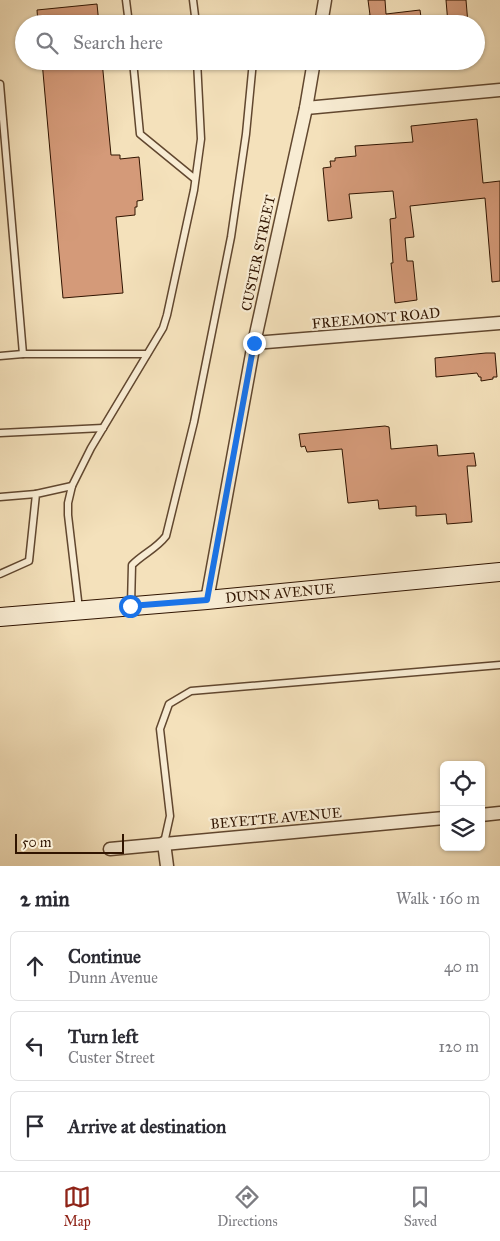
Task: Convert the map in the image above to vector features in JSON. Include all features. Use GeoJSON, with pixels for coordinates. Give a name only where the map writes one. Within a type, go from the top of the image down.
{"type":"FeatureCollection","features":[{"type":"Feature","properties":{"kind":"main road","name":"DUNN AVENUE"},"geometry":{"type":"LineString","coordinates":[[0,617],[207,600],[500,572]]}},
{"type":"Feature","properties":{"kind":"street"},"geometry":{"type":"LineString","coordinates":[[322,15],[325,0]]}},
{"type":"Feature","properties":{"kind":"street","name":"CUSTER STREET"},"geometry":{"type":"LineString","coordinates":[[207,600],[254,343],[306,108],[312,70]]}},
{"type":"Feature","properties":{"kind":"street"},"geometry":{"type":"LineString","coordinates":[[306,108],[500,90]]}},
{"type":"Feature","properties":{"kind":"street","name":"FREEMONT ROAD"},"geometry":{"type":"LineString","coordinates":[[254,343],[500,323]]}},
{"type":"Feature","properties":{"kind":"street"},"geometry":{"type":"LineString","coordinates":[[485,815],[500,813]]}},
{"type":"Feature","properties":{"kind":"street","name":"BEYETTE AVENUE"},"geometry":{"type":"LineString","coordinates":[[110,849],[440,818]]}},
{"type":"Feature","properties":{"kind":"street"},"geometry":{"type":"LineString","coordinates":[[164,843],[167,866]]}},
{"type":"Feature","properties":{"kind":"lane"},"geometry":{"type":"LineString","coordinates":[[126,0],[128,15]]}},
{"type":"Feature","properties":{"kind":"lane"},"geometry":{"type":"LineString","coordinates":[[193,0],[195,15]]}},
{"type":"Feature","properties":{"kind":"lane"},"geometry":{"type":"LineString","coordinates":[[133,70],[140,134],[195,179]]}},
{"type":"Feature","properties":{"kind":"lane"},"geometry":{"type":"LineString","coordinates":[[80,610],[68,503],[72,486],[91,448],[163,328],[167,315],[195,179],[201,139],[198,70]]}},
{"type":"Feature","properties":{"kind":"lane"},"geometry":{"type":"LineString","coordinates":[[130,606],[132,565],[141,555],[159,545],[166,536],[194,422],[231,237],[246,134],[252,70]]}},
{"type":"Feature","properties":{"kind":"lane"},"geometry":{"type":"LineString","coordinates":[[0,84],[24,354]]}},
{"type":"Feature","properties":{"kind":"lane"},"geometry":{"type":"LineString","coordinates":[[0,356],[24,354],[147,354]]}},
{"type":"Feature","properties":{"kind":"lane"},"geometry":{"type":"LineString","coordinates":[[0,433],[103,428]]}},
{"type":"Feature","properties":{"kind":"lane"},"geometry":{"type":"LineString","coordinates":[[0,497],[36,494],[72,486]]}},
{"type":"Feature","properties":{"kind":"lane"},"geometry":{"type":"LineString","coordinates":[[0,574],[30,561],[36,494]]}},
{"type":"Feature","properties":{"kind":"lane"},"geometry":{"type":"LineString","coordinates":[[164,843],[170,816],[160,729],[169,704],[191,691],[500,664]]}},
{"type":"Feature","properties":{"kind":"building"},"geometry":{"type":"Polygon","coordinates":[[[368,0],[385,0],[386,14],[420,10],[421,15],[370,15],[368,0]]]}},
{"type":"Feature","properties":{"kind":"building"},"geometry":{"type":"Polygon","coordinates":[[[446,0],[466,0],[467,15],[447,15],[446,0]]]}},
{"type":"Feature","properties":{"kind":"building"},"geometry":{"type":"Polygon","coordinates":[[[97,4],[98,15],[37,15],[37,10],[97,4]]]}},
{"type":"Feature","properties":{"kind":"building"},"geometry":{"type":"Polygon","coordinates":[[[43,70],[103,70],[111,155],[120,155],[120,159],[139,157],[143,200],[137,201],[135,215],[116,217],[123,293],[63,298],[43,70]]]}},
{"type":"Feature","properties":{"kind":"building"},"geometry":{"type":"Polygon","coordinates":[[[477,119],[483,183],[500,181],[500,281],[492,282],[485,198],[410,206],[414,237],[405,238],[407,261],[413,261],[417,300],[395,303],[391,263],[393,263],[390,219],[396,218],[393,191],[349,194],[352,218],[328,221],[323,168],[331,167],[330,161],[335,161],[335,158],[356,156],[355,146],[413,142],[411,126],[477,119]]]}},
{"type":"Feature","properties":{"kind":"building"},"geometry":{"type":"Polygon","coordinates":[[[495,353],[497,377],[493,377],[493,379],[481,381],[481,377],[477,373],[436,377],[435,358],[495,353]]]}},
{"type":"Feature","properties":{"kind":"building"},"geometry":{"type":"Polygon","coordinates":[[[389,427],[391,449],[437,445],[438,456],[474,453],[476,466],[467,466],[472,522],[447,524],[446,514],[416,516],[416,506],[379,509],[378,500],[348,503],[342,449],[307,452],[305,446],[301,447],[299,434],[389,427]]]}},
{"type":"Feature","properties":{"kind":"route"},"geometry":{"type":"LineString","coordinates":[[130,606],[207,600],[254,343]]}}]}
